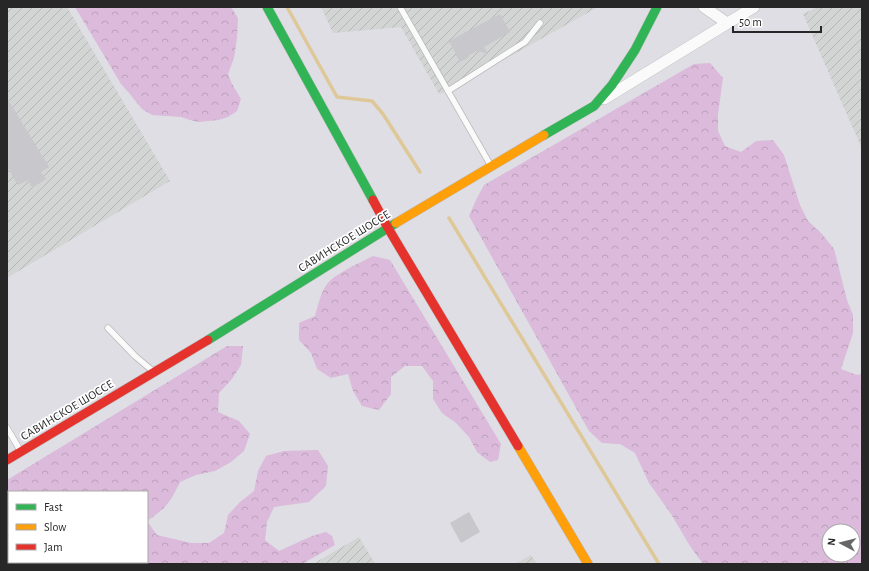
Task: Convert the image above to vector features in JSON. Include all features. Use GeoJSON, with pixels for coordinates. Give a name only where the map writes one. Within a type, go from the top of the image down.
{"type":"FeatureCollection","features":[{"type":"Feature","properties":{"kind":"street"},"geometry":{"type":"LineString","coordinates":[[267,7],[388,228],[588,564]]}},
{"type":"Feature","properties":{"kind":"street","name":"САВИНСКОЕ ШОССЕ"},"geometry":{"type":"LineString","coordinates":[[7,460],[154,373],[388,228],[594,106],[612,85],[635,50],[657,7]]}},
{"type":"Feature","properties":{"kind":"street"},"geometry":{"type":"LineString","coordinates":[[704,7],[727,23]]}},
{"type":"Feature","properties":{"kind":"street"},"geometry":{"type":"LineString","coordinates":[[594,106],[754,7]]}},
{"type":"Feature","properties":{"kind":"lane"},"geometry":{"type":"LineString","coordinates":[[400,7],[491,166]]}},
{"type":"Feature","properties":{"kind":"lane"},"geometry":{"type":"LineString","coordinates":[[448,91],[525,42],[540,23]]}},
{"type":"Feature","properties":{"kind":"lane"},"geometry":{"type":"LineString","coordinates":[[108,328],[154,373]]}},
{"type":"Feature","properties":{"kind":"lane"},"geometry":{"type":"LineString","coordinates":[[7,428],[21,451]]}},
{"type":"Feature","properties":{"kind":"shaded area"},"geometry":{"type":"Polygon","coordinates":[[[7,7],[67,7],[170,181],[7,278],[7,7]]]}},
{"type":"Feature","properties":{"kind":"shaded area"},"geometry":{"type":"Polygon","coordinates":[[[321,7],[598,7],[448,91],[439,94],[401,27],[333,33],[321,7]]]}},
{"type":"Feature","properties":{"kind":"shaded area"},"geometry":{"type":"Polygon","coordinates":[[[818,7],[862,7],[862,149],[803,14],[818,7]]]}},
{"type":"Feature","properties":{"kind":"shaded area"},"geometry":{"type":"Polygon","coordinates":[[[359,537],[375,564],[313,564],[359,537]]]}},
{"type":"Feature","properties":{"kind":"shaded area"},"geometry":{"type":"Polygon","coordinates":[[[531,555],[537,564],[515,564],[531,555]]]}},
{"type":"Feature","properties":{"kind":"green space"},"geometry":{"type":"Polygon","coordinates":[[[75,7],[231,7],[238,18],[234,58],[228,74],[241,99],[237,111],[228,117],[218,120],[199,122],[181,117],[152,115],[142,109],[121,84],[75,7]]]}},
{"type":"Feature","properties":{"kind":"green space"},"geometry":{"type":"Polygon","coordinates":[[[710,63],[723,78],[718,114],[718,131],[725,146],[741,152],[756,141],[773,140],[784,155],[800,205],[808,221],[822,234],[834,249],[847,300],[853,315],[853,333],[841,369],[857,375],[862,374],[862,564],[703,564],[649,483],[635,453],[620,444],[602,443],[589,431],[469,216],[484,185],[694,64],[710,63]]]}},
{"type":"Feature","properties":{"kind":"green space"},"geometry":{"type":"Polygon","coordinates":[[[373,256],[390,260],[501,444],[498,460],[490,462],[477,452],[469,437],[456,423],[442,413],[433,399],[433,381],[422,366],[405,366],[391,377],[391,394],[379,410],[362,406],[353,391],[348,374],[331,378],[317,369],[311,353],[299,340],[299,323],[315,316],[321,295],[330,280],[373,256]]]}},
{"type":"Feature","properties":{"kind":"green space"},"geometry":{"type":"Polygon","coordinates":[[[227,346],[243,346],[241,365],[232,379],[219,393],[218,412],[239,421],[250,434],[244,451],[231,462],[215,471],[196,475],[180,482],[167,504],[148,520],[148,491],[8,491],[8,563],[148,563],[148,522],[157,535],[191,543],[209,543],[224,533],[228,515],[240,502],[254,491],[258,471],[266,456],[284,451],[318,450],[328,466],[326,486],[309,502],[274,507],[267,522],[265,540],[279,551],[312,536],[326,532],[332,536],[335,545],[302,564],[7,564],[7,480],[227,346]]]}},
{"type":"Feature","properties":{"kind":"building"},"geometry":{"type":"Polygon","coordinates":[[[500,14],[510,32],[484,47],[488,54],[478,51],[469,55],[468,58],[460,62],[449,41],[500,14]]]}},
{"type":"Feature","properties":{"kind":"building"},"geometry":{"type":"Polygon","coordinates":[[[7,98],[49,167],[41,172],[46,179],[32,188],[28,180],[18,185],[7,167],[7,98]]]}},
{"type":"Feature","properties":{"kind":"building"},"geometry":{"type":"Polygon","coordinates":[[[469,512],[480,532],[461,543],[450,523],[469,512]]]}},
{"type":"Feature","properties":{"kind":"waterway"},"geometry":{"type":"LineString","coordinates":[[287,7],[337,97],[372,101],[383,114],[420,172]]}},
{"type":"Feature","properties":{"kind":"waterway"},"geometry":{"type":"LineString","coordinates":[[449,218],[659,564]]}},
{"type":"Feature","properties":{"kind":"traffic: fast"},"geometry":{"type":"LineString","coordinates":[[267,7],[373,200]]}},
{"type":"Feature","properties":{"kind":"traffic: fast"},"geometry":{"type":"LineString","coordinates":[[544,135],[594,106],[612,85],[635,50],[657,7]]}},
{"type":"Feature","properties":{"kind":"traffic: fast"},"geometry":{"type":"LineString","coordinates":[[208,340],[396,223]]}},
{"type":"Feature","properties":{"kind":"traffic: slow"},"geometry":{"type":"LineString","coordinates":[[396,223],[544,135]]}},
{"type":"Feature","properties":{"kind":"traffic: slow"},"geometry":{"type":"LineString","coordinates":[[518,446],[588,564]]}},
{"type":"Feature","properties":{"kind":"traffic: jam"},"geometry":{"type":"LineString","coordinates":[[373,200],[388,228],[518,446]]}},
{"type":"Feature","properties":{"kind":"traffic: jam"},"geometry":{"type":"LineString","coordinates":[[7,460],[208,340]]}}]}
